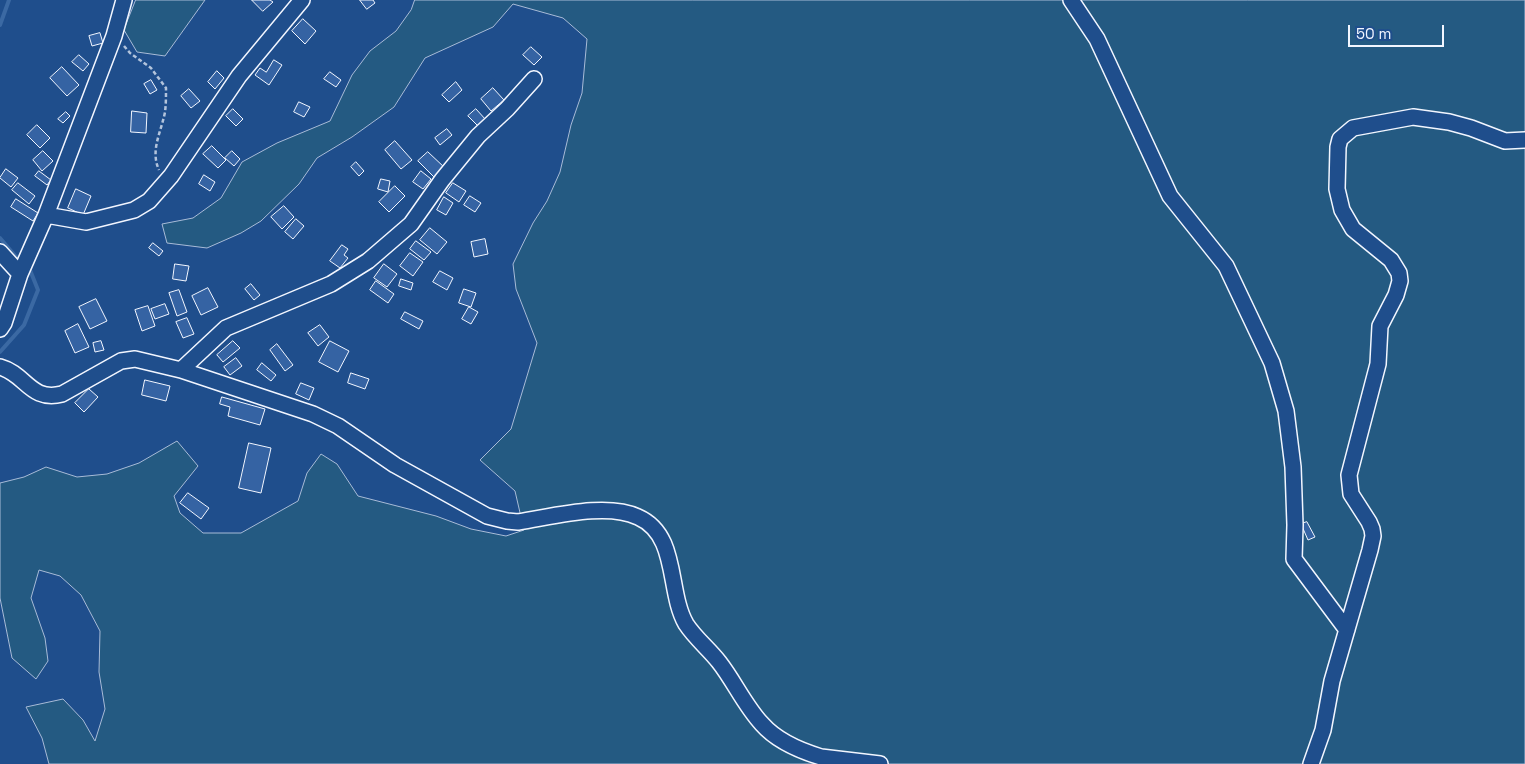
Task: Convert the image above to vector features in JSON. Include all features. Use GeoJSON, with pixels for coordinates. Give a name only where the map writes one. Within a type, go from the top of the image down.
{"type":"FeatureCollection","features":[{"type":"Feature","properties":{"kind":"street"},"geometry":{"type":"LineString","coordinates":[[0,329],[4,323],[20,274],[46,215],[114,36],[124,0]]}},
{"type":"Feature","properties":{"kind":"street"},"geometry":{"type":"LineString","coordinates":[[46,215],[86,222],[134,210],[149,201],[171,176],[239,76],[302,0]]}},
{"type":"Feature","properties":{"kind":"street"},"geometry":{"type":"LineString","coordinates":[[1071,0],[1097,39],[1170,196],[1226,266],[1272,363],[1286,411],[1293,467],[1294,559],[1347,630]]}},
{"type":"Feature","properties":{"kind":"street"},"geometry":{"type":"LineString","coordinates":[[182,370],[226,328],[331,284],[368,261],[410,224],[442,180],[478,136],[534,79]]}},
{"type":"Feature","properties":{"kind":"street"},"geometry":{"type":"LineString","coordinates":[[1311,764],[1323,730],[1332,681],[1373,536],[1369,522],[1351,494],[1349,475],[1378,364],[1380,326],[1396,295],[1400,281],[1399,273],[1391,260],[1353,229],[1342,210],[1338,189],[1338,147],[1340,139],[1353,128],[1413,117],[1464,126],[1505,141],[1525,140]]}},
{"type":"Feature","properties":{"kind":"street"},"geometry":{"type":"LineString","coordinates":[[0,252],[20,274]]}},
{"type":"Feature","properties":{"kind":"street"},"geometry":{"type":"LineString","coordinates":[[0,367],[12,372],[37,393],[49,396],[62,394],[129,358],[182,370],[329,421],[395,465],[487,516],[518,522],[587,512],[611,511],[643,519],[652,526],[663,543],[680,609],[686,624],[719,662],[762,724],[774,735],[813,755],[880,764]]}},
{"type":"Feature","properties":{"kind":"path"},"geometry":{"type":"LineString","coordinates":[[114,36],[130,53],[151,68],[166,88],[165,112],[156,140],[155,161],[160,172],[171,176]]}},
{"type":"Feature","properties":{"kind":"shaded area"},"geometry":{"type":"Polygon","coordinates":[[[136,0],[205,0],[165,56],[137,52],[124,30],[136,0]]]}},
{"type":"Feature","properties":{"kind":"shaded area"},"geometry":{"type":"Polygon","coordinates":[[[415,0],[1525,0],[1525,764],[49,764],[42,738],[26,707],[63,699],[83,720],[95,741],[105,709],[99,672],[100,631],[81,595],[60,576],[39,570],[31,598],[45,638],[48,661],[36,679],[12,658],[0,598],[0,483],[24,477],[46,467],[77,477],[107,474],[139,463],[177,441],[198,466],[174,496],[180,513],[203,533],[241,533],[298,501],[307,473],[321,454],[337,464],[358,496],[436,516],[471,529],[506,536],[524,530],[515,491],[480,460],[511,429],[537,343],[516,289],[513,264],[533,223],[547,201],[560,172],[571,125],[582,93],[587,39],[563,18],[513,4],[493,27],[425,58],[394,107],[352,137],[317,158],[299,184],[261,221],[241,233],[207,248],[167,243],[162,224],[193,218],[221,198],[242,162],[277,143],[330,121],[352,75],[370,51],[396,31],[411,10],[415,0]]]}},
{"type":"Feature","properties":{"kind":"building"},"geometry":{"type":"Polygon","coordinates":[[[252,0],[270,0],[273,2],[263,11],[252,0]]]}},
{"type":"Feature","properties":{"kind":"building"},"geometry":{"type":"Polygon","coordinates":[[[360,0],[373,0],[375,3],[367,9],[360,0]]]}},
{"type":"Feature","properties":{"kind":"building"},"geometry":{"type":"Polygon","coordinates":[[[303,19],[316,31],[305,44],[292,31],[303,19]]]}},
{"type":"Feature","properties":{"kind":"building"},"geometry":{"type":"Polygon","coordinates":[[[100,33],[103,43],[92,46],[89,36],[100,33]]]}},
{"type":"Feature","properties":{"kind":"building"},"geometry":{"type":"Polygon","coordinates":[[[531,47],[542,57],[534,65],[523,55],[531,47]]]}},
{"type":"Feature","properties":{"kind":"building"},"geometry":{"type":"Polygon","coordinates":[[[79,55],[89,64],[83,71],[72,62],[79,55]]]}},
{"type":"Feature","properties":{"kind":"building"},"geometry":{"type":"Polygon","coordinates":[[[274,60],[282,65],[269,85],[255,75],[260,68],[266,72],[274,60]]]}},
{"type":"Feature","properties":{"kind":"building"},"geometry":{"type":"Polygon","coordinates":[[[62,67],[79,85],[67,96],[50,78],[62,67]]]}},
{"type":"Feature","properties":{"kind":"building"},"geometry":{"type":"Polygon","coordinates":[[[217,71],[224,78],[215,89],[208,82],[217,71]]]}},
{"type":"Feature","properties":{"kind":"building"},"geometry":{"type":"Polygon","coordinates":[[[330,72],[341,80],[336,87],[324,79],[330,72]]]}},
{"type":"Feature","properties":{"kind":"building"},"geometry":{"type":"Polygon","coordinates":[[[151,80],[157,90],[150,94],[144,84],[151,80]]]}},
{"type":"Feature","properties":{"kind":"building"},"geometry":{"type":"Polygon","coordinates":[[[456,82],[462,90],[449,102],[442,95],[456,82]]]}},
{"type":"Feature","properties":{"kind":"building"},"geometry":{"type":"Polygon","coordinates":[[[493,88],[504,100],[491,111],[481,99],[493,88]]]}},
{"type":"Feature","properties":{"kind":"building"},"geometry":{"type":"Polygon","coordinates":[[[189,89],[200,101],[191,108],[181,96],[189,89]]]}},
{"type":"Feature","properties":{"kind":"building"},"geometry":{"type":"Polygon","coordinates":[[[299,102],[310,107],[304,117],[294,112],[299,102]]]}},
{"type":"Feature","properties":{"kind":"building"},"geometry":{"type":"Polygon","coordinates":[[[233,109],[243,119],[236,126],[226,116],[233,109]]]}},
{"type":"Feature","properties":{"kind":"building"},"geometry":{"type":"Polygon","coordinates":[[[476,109],[486,120],[479,127],[468,116],[476,109]]]}},
{"type":"Feature","properties":{"kind":"building"},"geometry":{"type":"Polygon","coordinates":[[[132,111],[147,113],[146,133],[131,132],[132,111]]]}},
{"type":"Feature","properties":{"kind":"building"},"geometry":{"type":"Polygon","coordinates":[[[66,112],[70,116],[63,123],[58,119],[66,112]]]}},
{"type":"Feature","properties":{"kind":"building"},"geometry":{"type":"Polygon","coordinates":[[[37,125],[50,138],[40,148],[27,135],[37,125]]]}},
{"type":"Feature","properties":{"kind":"building"},"geometry":{"type":"Polygon","coordinates":[[[447,129],[452,135],[440,145],[435,138],[447,129]]]}},
{"type":"Feature","properties":{"kind":"building"},"geometry":{"type":"Polygon","coordinates":[[[395,141],[412,160],[401,169],[385,150],[395,141]]]}},
{"type":"Feature","properties":{"kind":"building"},"geometry":{"type":"Polygon","coordinates":[[[212,146],[226,160],[218,168],[203,154],[212,146]]]}},
{"type":"Feature","properties":{"kind":"building"},"geometry":{"type":"Polygon","coordinates":[[[43,151],[53,161],[42,171],[33,160],[43,151]]]}},
{"type":"Feature","properties":{"kind":"building"},"geometry":{"type":"Polygon","coordinates":[[[232,151],[240,159],[234,166],[225,158],[232,151]]]}},
{"type":"Feature","properties":{"kind":"building"},"geometry":{"type":"Polygon","coordinates":[[[428,152],[445,168],[435,178],[418,161],[428,152]]]}},
{"type":"Feature","properties":{"kind":"building"},"geometry":{"type":"Polygon","coordinates":[[[356,162],[364,171],[359,176],[351,167],[356,162]]]}},
{"type":"Feature","properties":{"kind":"building"},"geometry":{"type":"Polygon","coordinates":[[[6,169],[18,178],[11,187],[0,178],[6,169]]]}},
{"type":"Feature","properties":{"kind":"building"},"geometry":{"type":"Polygon","coordinates":[[[39,171],[51,180],[47,185],[35,176],[39,171]]]}},
{"type":"Feature","properties":{"kind":"building"},"geometry":{"type":"Polygon","coordinates":[[[421,171],[431,179],[423,189],[413,182],[421,171]]]}},
{"type":"Feature","properties":{"kind":"building"},"geometry":{"type":"Polygon","coordinates":[[[204,175],[215,182],[210,191],[199,184],[204,175]]]}},
{"type":"Feature","properties":{"kind":"building"},"geometry":{"type":"Polygon","coordinates":[[[381,179],[390,181],[388,192],[378,189],[381,179]]]}},
{"type":"Feature","properties":{"kind":"building"},"geometry":{"type":"Polygon","coordinates":[[[18,183],[35,196],[29,204],[12,190],[18,183]]]}},
{"type":"Feature","properties":{"kind":"building"},"geometry":{"type":"Polygon","coordinates":[[[453,183],[466,191],[459,202],[446,193],[453,183]]]}},
{"type":"Feature","properties":{"kind":"building"},"geometry":{"type":"Polygon","coordinates":[[[395,186],[405,196],[389,212],[379,202],[395,186]]]}},
{"type":"Feature","properties":{"kind":"building"},"geometry":{"type":"Polygon","coordinates":[[[76,189],[91,196],[83,215],[68,208],[76,189]]]}},
{"type":"Feature","properties":{"kind":"building"},"geometry":{"type":"Polygon","coordinates":[[[470,196],[481,203],[475,212],[464,205],[470,196]]]}},
{"type":"Feature","properties":{"kind":"building"},"geometry":{"type":"Polygon","coordinates":[[[444,197],[453,203],[446,215],[437,210],[444,197]]]}},
{"type":"Feature","properties":{"kind":"building"},"geometry":{"type":"Polygon","coordinates":[[[16,199],[38,213],[33,221],[11,207],[16,199]]]}},
{"type":"Feature","properties":{"kind":"building"},"geometry":{"type":"Polygon","coordinates":[[[284,206],[294,217],[282,229],[271,217],[284,206]]]}},
{"type":"Feature","properties":{"kind":"building"},"geometry":{"type":"Polygon","coordinates":[[[296,219],[304,226],[293,239],[285,232],[296,219]]]}},
{"type":"Feature","properties":{"kind":"building"},"geometry":{"type":"Polygon","coordinates":[[[430,228],[447,242],[437,254],[420,240],[430,228]]]}},
{"type":"Feature","properties":{"kind":"building"},"geometry":{"type":"Polygon","coordinates":[[[485,239],[488,254],[474,257],[471,242],[485,239]]]}},
{"type":"Feature","properties":{"kind":"building"},"geometry":{"type":"Polygon","coordinates":[[[416,241],[431,252],[424,260],[410,249],[416,241]]]}},
{"type":"Feature","properties":{"kind":"building"},"geometry":{"type":"Polygon","coordinates":[[[153,243],[163,251],[159,256],[149,248],[153,243]]]}},
{"type":"Feature","properties":{"kind":"building"},"geometry":{"type":"Polygon","coordinates":[[[342,245],[348,249],[344,255],[348,258],[340,268],[330,261],[342,245]]]}},
{"type":"Feature","properties":{"kind":"building"},"geometry":{"type":"Polygon","coordinates":[[[410,253],[423,262],[413,276],[400,266],[410,253]]]}},
{"type":"Feature","properties":{"kind":"building"},"geometry":{"type":"Polygon","coordinates":[[[175,264],[189,266],[186,281],[173,279],[175,264]]]}},
{"type":"Feature","properties":{"kind":"building"},"geometry":{"type":"Polygon","coordinates":[[[384,264],[397,274],[387,287],[374,278],[384,264]]]}},
{"type":"Feature","properties":{"kind":"building"},"geometry":{"type":"Polygon","coordinates":[[[440,271],[453,278],[447,290],[433,282],[440,271]]]}},
{"type":"Feature","properties":{"kind":"building"},"geometry":{"type":"Polygon","coordinates":[[[401,279],[413,283],[411,290],[399,286],[401,279]]]}},
{"type":"Feature","properties":{"kind":"building"},"geometry":{"type":"Polygon","coordinates":[[[376,281],[394,294],[388,303],[370,290],[376,281]]]}},
{"type":"Feature","properties":{"kind":"building"},"geometry":{"type":"Polygon","coordinates":[[[251,284],[260,295],[254,300],[245,289],[251,284]]]}},
{"type":"Feature","properties":{"kind":"building"},"geometry":{"type":"Polygon","coordinates":[[[208,288],[218,307],[201,315],[192,296],[208,288]]]}},
{"type":"Feature","properties":{"kind":"building"},"geometry":{"type":"Polygon","coordinates":[[[464,289],[476,293],[471,307],[459,303],[464,289]]]}},
{"type":"Feature","properties":{"kind":"building"},"geometry":{"type":"Polygon","coordinates":[[[179,290],[187,312],[177,316],[169,293],[179,290]]]}},
{"type":"Feature","properties":{"kind":"building"},"geometry":{"type":"Polygon","coordinates":[[[96,299],[107,321],[90,329],[79,307],[96,299]]]}},
{"type":"Feature","properties":{"kind":"building"},"geometry":{"type":"Polygon","coordinates":[[[165,304],[169,314],[155,319],[151,309],[165,304]]]}},
{"type":"Feature","properties":{"kind":"building"},"geometry":{"type":"Polygon","coordinates":[[[148,306],[155,326],[142,331],[135,310],[148,306]]]}},
{"type":"Feature","properties":{"kind":"building"},"geometry":{"type":"Polygon","coordinates":[[[469,307],[478,312],[471,324],[462,319],[469,307]]]}},
{"type":"Feature","properties":{"kind":"building"},"geometry":{"type":"Polygon","coordinates":[[[405,312],[423,321],[419,329],[401,319],[405,312]]]}},
{"type":"Feature","properties":{"kind":"building"},"geometry":{"type":"Polygon","coordinates":[[[187,318],[194,334],[183,338],[176,322],[187,318]]]}},
{"type":"Feature","properties":{"kind":"building"},"geometry":{"type":"Polygon","coordinates":[[[78,324],[89,347],[75,353],[65,331],[78,324]]]}},
{"type":"Feature","properties":{"kind":"building"},"geometry":{"type":"Polygon","coordinates":[[[320,325],[329,337],[318,346],[308,333],[320,325]]]}},
{"type":"Feature","properties":{"kind":"building"},"geometry":{"type":"Polygon","coordinates":[[[101,341],[104,350],[95,352],[93,343],[101,341]]]}},
{"type":"Feature","properties":{"kind":"building"},"geometry":{"type":"Polygon","coordinates":[[[233,341],[240,348],[223,362],[217,355],[233,341]]]}},
{"type":"Feature","properties":{"kind":"building"},"geometry":{"type":"Polygon","coordinates":[[[330,341],[349,351],[338,372],[319,362],[330,341]]]}},
{"type":"Feature","properties":{"kind":"building"},"geometry":{"type":"Polygon","coordinates":[[[277,344],[293,365],[285,371],[270,350],[277,344]]]}},
{"type":"Feature","properties":{"kind":"building"},"geometry":{"type":"Polygon","coordinates":[[[236,358],[242,366],[230,375],[224,367],[236,358]]]}},
{"type":"Feature","properties":{"kind":"building"},"geometry":{"type":"Polygon","coordinates":[[[262,363],[276,375],[271,381],[257,370],[262,363]]]}},
{"type":"Feature","properties":{"kind":"building"},"geometry":{"type":"Polygon","coordinates":[[[351,373],[369,379],[365,389],[348,383],[351,373]]]}},
{"type":"Feature","properties":{"kind":"building"},"geometry":{"type":"Polygon","coordinates":[[[145,380],[170,386],[166,401],[142,395],[145,380]]]}},
{"type":"Feature","properties":{"kind":"building"},"geometry":{"type":"Polygon","coordinates":[[[301,383],[314,388],[309,400],[296,394],[301,383]]]}},
{"type":"Feature","properties":{"kind":"building"},"geometry":{"type":"Polygon","coordinates":[[[89,389],[98,397],[84,412],[75,403],[89,389]]]}},
{"type":"Feature","properties":{"kind":"building"},"geometry":{"type":"Polygon","coordinates":[[[222,397],[265,409],[260,425],[228,416],[230,407],[220,404],[222,397]]]}},
{"type":"Feature","properties":{"kind":"building"},"geometry":{"type":"Polygon","coordinates":[[[249,443],[271,448],[261,493],[239,488],[249,443]]]}},
{"type":"Feature","properties":{"kind":"building"},"geometry":{"type":"Polygon","coordinates":[[[188,493],[209,508],[201,519],[180,503],[188,493]]]}},
{"type":"Feature","properties":{"kind":"building"},"geometry":{"type":"Polygon","coordinates":[[[1307,522],[1315,537],[1308,540],[1301,524],[1307,522]]]}},
{"type":"Feature","properties":{"kind":"waterway"},"geometry":{"type":"LineString","coordinates":[[0,25],[9,0]]}},
{"type":"Feature","properties":{"kind":"waterway"},"geometry":{"type":"LineString","coordinates":[[0,238],[17,258]]}},
{"type":"Feature","properties":{"kind":"waterway"},"geometry":{"type":"LineString","coordinates":[[0,352],[24,325],[38,290],[30,270]]}}]}
